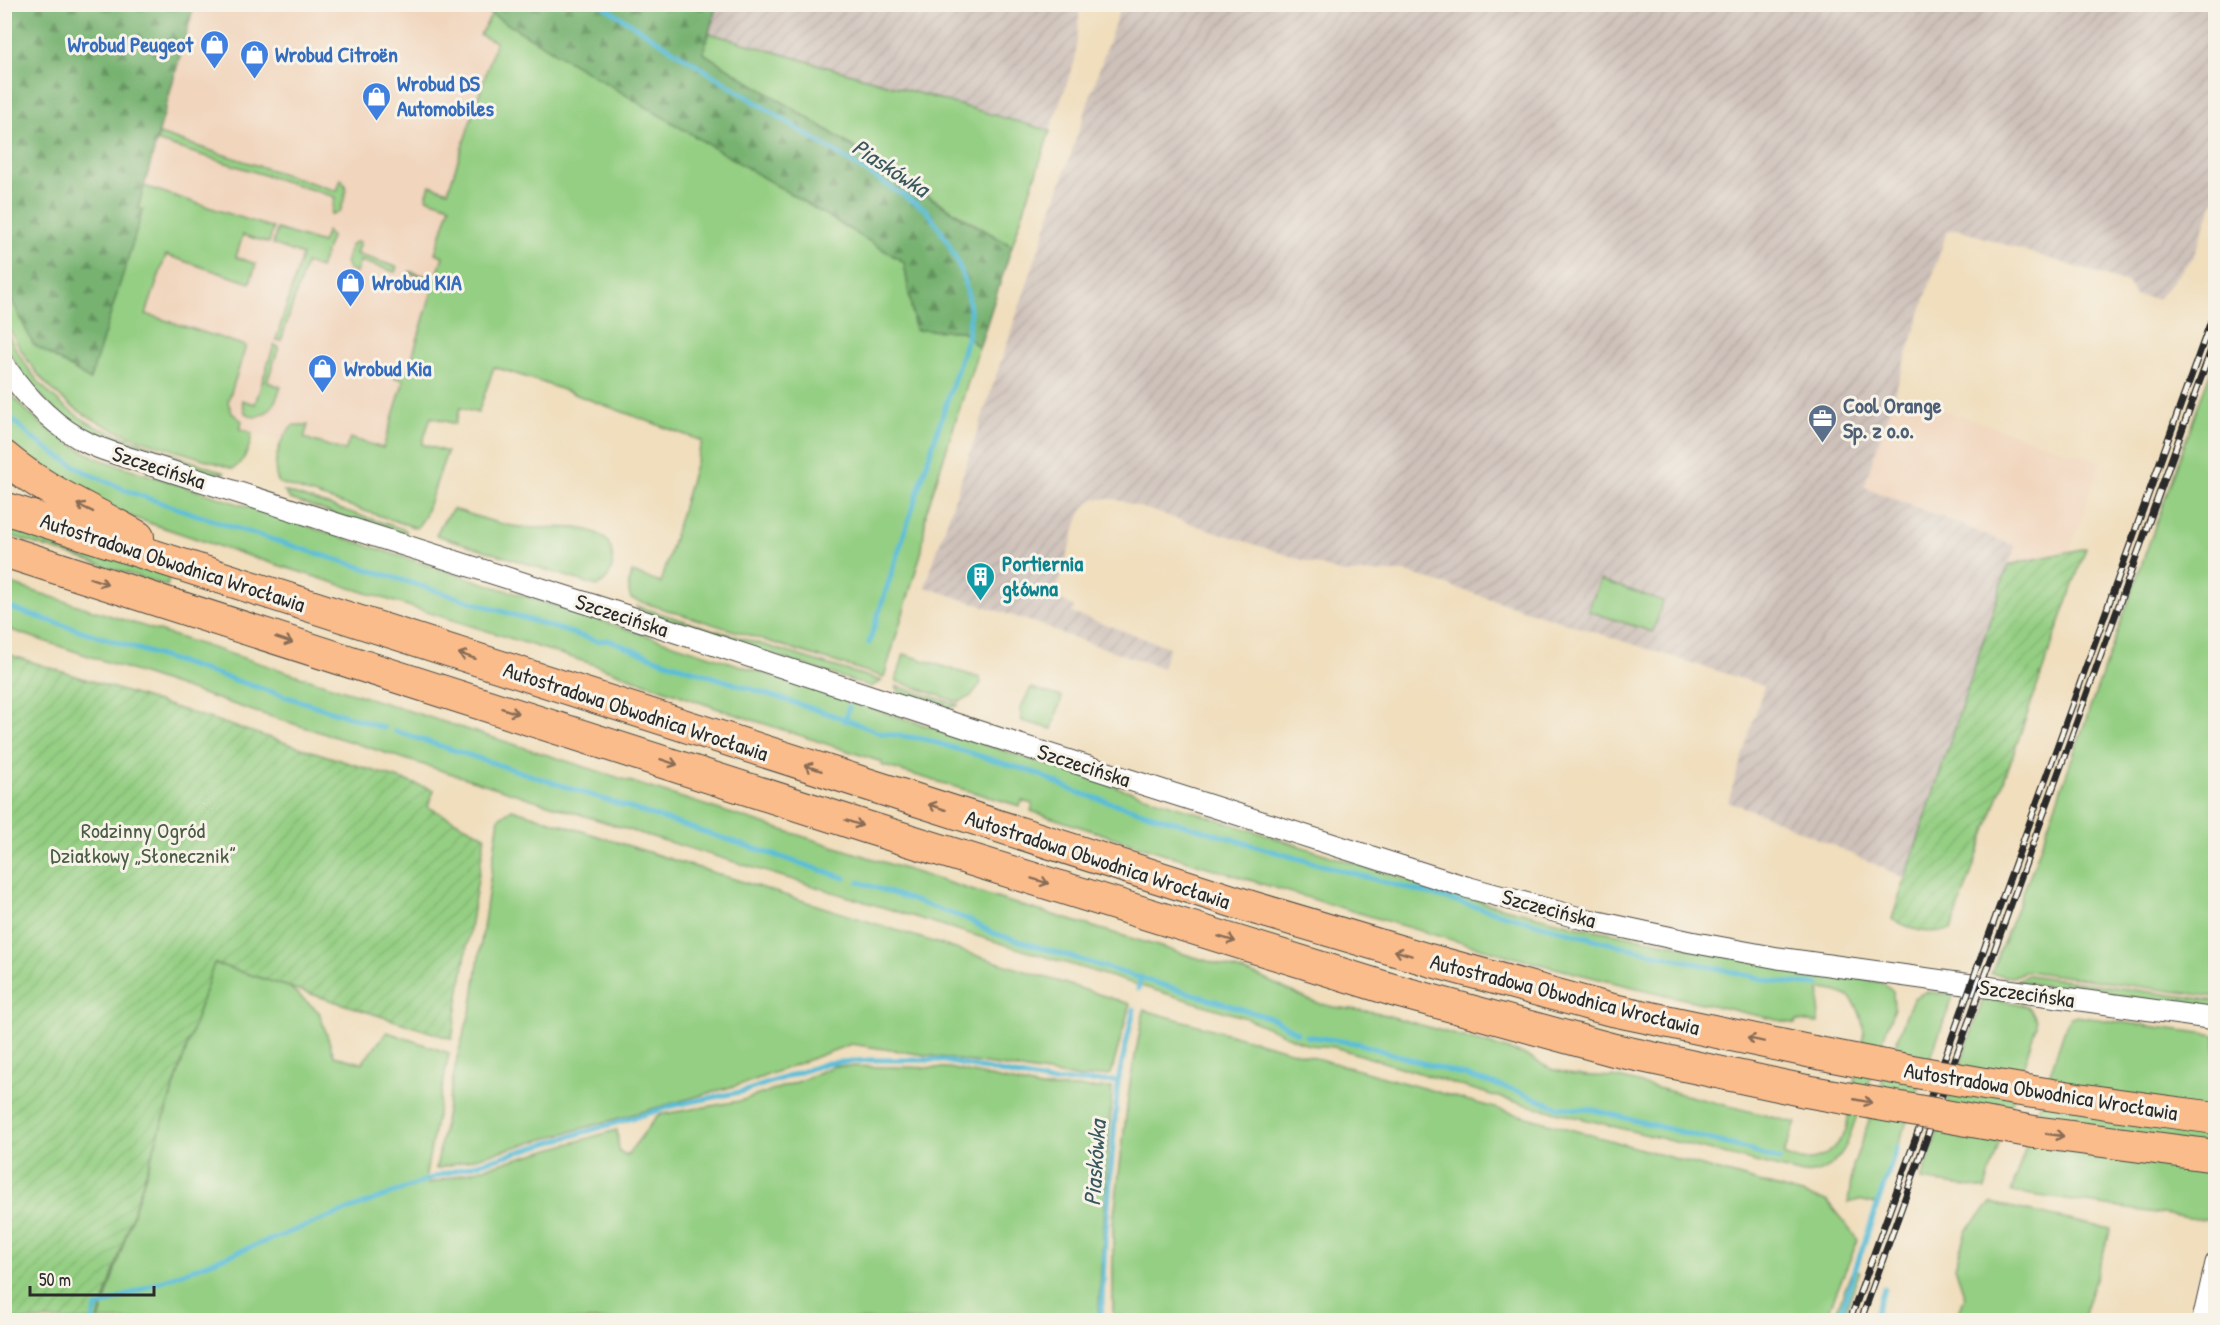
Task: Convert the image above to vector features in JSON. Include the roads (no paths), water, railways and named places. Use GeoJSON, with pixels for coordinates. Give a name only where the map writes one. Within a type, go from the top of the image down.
{"type":"FeatureCollection","features":[{"type":"Feature","properties":{"kind":"highway"},"geometry":{"type":"LineString","coordinates":[[4,456],[34,480],[191,567]]}},
{"type":"Feature","properties":{"kind":"highway","name":"Autostradowa Obwodnica Wrocławia"},"geometry":{"type":"LineString","coordinates":[[4,508],[936,807],[1373,944],[1608,1009],[1923,1074],[2034,1093],[2216,1118]]}},
{"type":"Feature","properties":{"kind":"highway","name":"Autostradowa Obwodnica Wrocławia"},"geometry":{"type":"LineString","coordinates":[[4,552],[899,837],[1393,990],[1614,1050],[1806,1090],[2034,1132],[2216,1156]]}},
{"type":"Feature","properties":{"kind":"street","name":"Szczecińska"},"geometry":{"type":"LineString","coordinates":[[4,365],[16,383],[41,411],[90,444],[129,458],[1466,887],[1580,918],[1778,958],[2216,1019]]}},
{"type":"Feature","properties":{"kind":"street"},"geometry":{"type":"LineString","coordinates":[[2203,1320],[2216,1263]]}},
{"type":"Feature","properties":{"kind":"waterway","name":"Piaskówka"},"geometry":{"type":"LineString","coordinates":[[600,4],[925,209],[949,245],[962,273],[969,301],[970,318],[967,339],[869,643]]}},
{"type":"Feature","properties":{"kind":"waterway"},"geometry":{"type":"LineString","coordinates":[[4,412],[32,438],[57,455],[87,473],[133,493],[229,526],[597,641],[609,640],[657,659],[845,719],[880,733],[924,739],[1036,773],[1076,792],[1289,856],[1608,943],[1776,982],[1818,985]]}},
{"type":"Feature","properties":{"kind":"waterway"},"geometry":{"type":"LineString","coordinates":[[4,606],[384,728]]}},
{"type":"Feature","properties":{"kind":"waterway","name":"Piaskówka"},"geometry":{"type":"LineString","coordinates":[[845,721],[849,707]]}},
{"type":"Feature","properties":{"kind":"waterway"},"geometry":{"type":"LineString","coordinates":[[395,731],[845,878]]}},
{"type":"Feature","properties":{"kind":"waterway","name":"Piaskówka"},"geometry":{"type":"LineString","coordinates":[[859,882],[967,919],[993,933],[1274,1019],[1297,1033]]}},
{"type":"Feature","properties":{"kind":"waterway","name":"Piaskówka"},"geometry":{"type":"LineString","coordinates":[[1138,989],[1141,977]]}},
{"type":"Feature","properties":{"kind":"waterway","name":"Piaskówka"},"geometry":{"type":"LineString","coordinates":[[1101,1320],[1118,1081],[1134,1009]]}},
{"type":"Feature","properties":{"kind":"waterway"},"geometry":{"type":"LineString","coordinates":[[1306,1036],[1356,1043],[1517,1091],[1557,1107],[1594,1110],[1736,1146],[1779,1160]]}},
{"type":"Feature","properties":{"kind":"waterway"},"geometry":{"type":"LineString","coordinates":[[93,1320],[96,1308],[437,1176],[676,1105],[745,1091],[827,1063],[871,1060],[940,1060],[1049,1082],[1118,1081]]}},
{"type":"Feature","properties":{"kind":"waterway"},"geometry":{"type":"LineString","coordinates":[[1838,1320],[1897,1147]]}},
{"type":"Feature","properties":{"kind":"waterway"},"geometry":{"type":"LineString","coordinates":[[1873,1320],[1884,1289]]}},
{"type":"Feature","properties":{"kind":"railway"},"geometry":{"type":"LineString","coordinates":[[1850,1320],[2216,307]]}},
{"type":"Feature","properties":{"kind":"railway"},"geometry":{"type":"LineString","coordinates":[[1861,1320],[2216,336]]}},
{"type":"Feature","properties":{"kind":"place","name":"Wrobud Peugeot"},"geometry":{"type":"Point","coordinates":[214,70]}},
{"type":"Feature","properties":{"kind":"place","name":"Wrobud Citroën"},"geometry":{"type":"Point","coordinates":[254,80]}},
{"type":"Feature","properties":{"kind":"place","name":"Wrobud DS Automobiles"},"geometry":{"type":"Point","coordinates":[376,122]}},
{"type":"Feature","properties":{"kind":"place","name":"Wrobud KIA"},"geometry":{"type":"Point","coordinates":[351,308]}},
{"type":"Feature","properties":{"kind":"place","name":"Wrobud Kia"},"geometry":{"type":"Point","coordinates":[323,394]}},
{"type":"Feature","properties":{"kind":"place","name":"Cool Orange Sp. z o.o."},"geometry":{"type":"Point","coordinates":[1822,444]}},
{"type":"Feature","properties":{"kind":"place","name":"Portiernia główna"},"geometry":{"type":"Point","coordinates":[981,602]}},
{"type":"Feature","properties":{"kind":"park label","name":"Rodzinny Ogród Działkowy „Słonecznik”"},"geometry":{"type":"Point","coordinates":[143,842]}}]}
